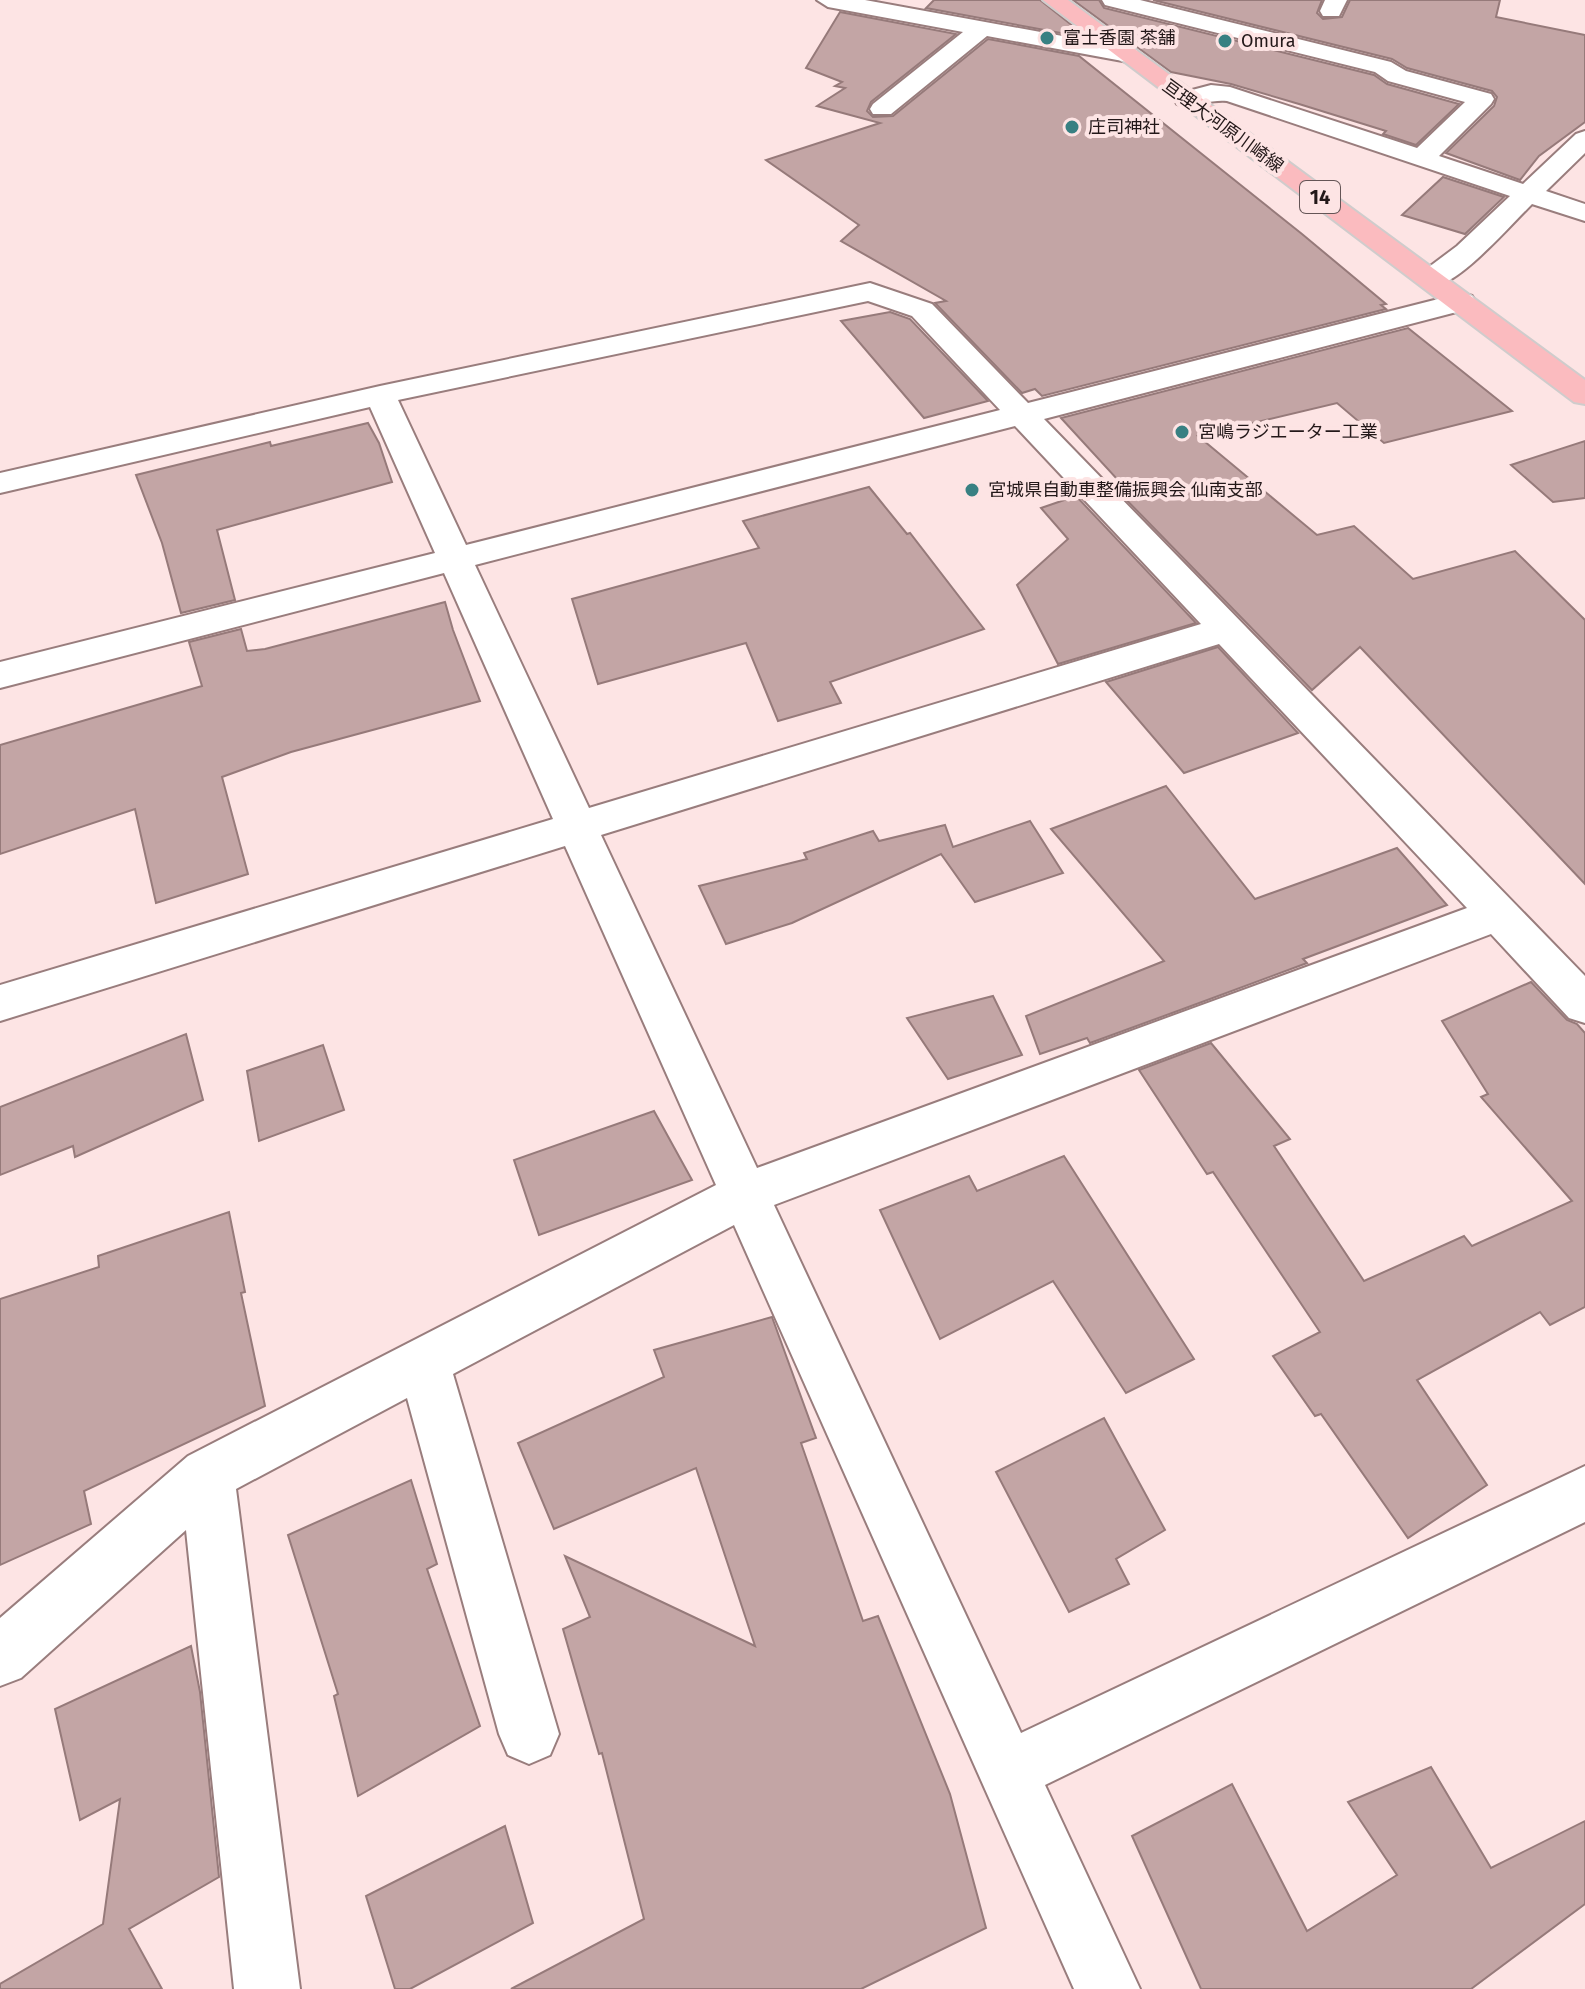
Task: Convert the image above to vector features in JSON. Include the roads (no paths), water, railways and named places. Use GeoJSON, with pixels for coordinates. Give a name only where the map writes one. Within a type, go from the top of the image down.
{"type":"FeatureCollection","features":[{"type":"Feature","properties":{"kind":"main road","name":"亘理大河原川崎線"},"geometry":{"type":"LineString","coordinates":[[1054,0],[1585,395]]}},
{"type":"Feature","properties":{"kind":"street"},"geometry":{"type":"LineString","coordinates":[[828,0],[1128,55]]}},
{"type":"Feature","properties":{"kind":"street"},"geometry":{"type":"LineString","coordinates":[[1113,0],[1383,67],[1397,76],[1482,99],[1422,158]]}},
{"type":"Feature","properties":{"kind":"street"},"geometry":{"type":"LineString","coordinates":[[882,109],[981,29]]}},
{"type":"Feature","properties":{"kind":"street"},"geometry":{"type":"LineString","coordinates":[[1230,94],[1284,43]]}},
{"type":"Feature","properties":{"kind":"street"},"geometry":{"type":"LineString","coordinates":[[1186,99],[1211,92],[1230,94],[1585,213]]}},
{"type":"Feature","properties":{"kind":"street"},"geometry":{"type":"LineString","coordinates":[[1431,279],[1467,252],[1585,139]]}},
{"type":"Feature","properties":{"kind":"street"},"geometry":{"type":"LineString","coordinates":[[0,483],[380,395],[870,292],[922,310],[1585,1005]]}},
{"type":"Feature","properties":{"kind":"street"},"geometry":{"type":"LineString","coordinates":[[0,675],[1019,412],[1462,302]]}},
{"type":"Feature","properties":{"kind":"street"},"geometry":{"type":"LineString","coordinates":[[380,395],[1107,1989]]}},
{"type":"Feature","properties":{"kind":"street"},"geometry":{"type":"LineString","coordinates":[[0,1003],[1226,629]]}},
{"type":"Feature","properties":{"kind":"street"},"geometry":{"type":"LineString","coordinates":[[0,1657],[207,1475],[746,1194],[1498,914]]}},
{"type":"Feature","properties":{"kind":"street"},"geometry":{"type":"LineString","coordinates":[[423,1362],[529,1734]]}},
{"type":"Feature","properties":{"kind":"street"},"geometry":{"type":"LineString","coordinates":[[207,1475],[267,1989]]}},
{"type":"Feature","properties":{"kind":"street"},"geometry":{"type":"LineString","coordinates":[[1008,1771],[1585,1493]]}},
{"type":"Feature","properties":{"kind":"place","name":"富士香園 茶舗"},"geometry":{"type":"Point","coordinates":[1047,38]}},
{"type":"Feature","properties":{"kind":"place","name":"Omura"},"geometry":{"type":"Point","coordinates":[1225,41]}},
{"type":"Feature","properties":{"kind":"place","name":"庄司神社"},"geometry":{"type":"Point","coordinates":[1072,127]}},
{"type":"Feature","properties":{"kind":"place","name":"宮嶋ラジエーター工業"},"geometry":{"type":"Point","coordinates":[1182,432]}},
{"type":"Feature","properties":{"kind":"place","name":"宮城県自動車整備振興会 仙南支部"},"geometry":{"type":"Point","coordinates":[972,490]}}]}
